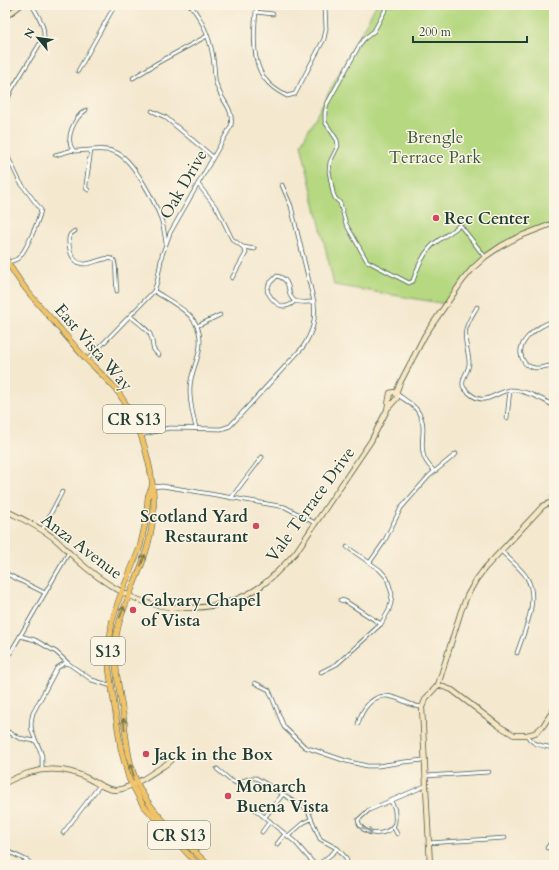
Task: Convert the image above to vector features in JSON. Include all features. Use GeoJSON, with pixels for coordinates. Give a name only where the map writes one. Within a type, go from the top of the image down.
{"type":"FeatureCollection","features":[{"type":"Feature","properties":{"kind":"main road","name":"East Vista Way"},"geometry":{"type":"LineString","coordinates":[[5,257],[27,292],[87,360],[114,388],[132,415],[141,435],[155,495],[154,510],[149,542],[120,619],[115,640],[116,672],[129,758],[134,784],[157,812],[208,865]]}},
{"type":"Feature","properties":{"kind":"main road","name":"East Vista Way"},"geometry":{"type":"LineString","coordinates":[[152,487],[148,496],[146,520],[140,547],[114,616],[109,645],[109,669],[125,766],[143,805],[197,865]]}},
{"type":"Feature","properties":{"kind":"main road"},"geometry":{"type":"LineString","coordinates":[[109,669],[114,678],[117,699],[121,700]]}},
{"type":"Feature","properties":{"kind":"main road"},"geometry":{"type":"LineString","coordinates":[[179,846],[182,845],[186,848],[198,861],[203,860]]}},
{"type":"Feature","properties":{"kind":"street"},"geometry":{"type":"LineString","coordinates":[[5,18],[20,5]]}},
{"type":"Feature","properties":{"kind":"street"},"geometry":{"type":"LineString","coordinates":[[5,105],[12,89],[44,37],[44,30],[40,19],[32,5]]}},
{"type":"Feature","properties":{"kind":"street"},"geometry":{"type":"LineString","coordinates":[[78,71],[115,5]]}},
{"type":"Feature","properties":{"kind":"street","name":"Oak Drive"},"geometry":{"type":"LineString","coordinates":[[87,360],[154,291],[158,282],[162,255],[166,243],[231,126],[232,114],[217,86],[212,50],[196,12],[190,5]]}},
{"type":"Feature","properties":{"kind":"street"},"geometry":{"type":"LineString","coordinates":[[257,5],[255,47],[259,68],[264,78],[279,92],[287,96],[295,94],[324,39],[326,29],[325,5],[336,5]]}},
{"type":"Feature","properties":{"kind":"street"},"geometry":{"type":"LineString","coordinates":[[388,5],[374,31],[364,39],[359,46],[324,112],[325,122],[337,140],[337,150],[330,162],[329,171],[333,193],[335,198],[340,203],[346,224],[367,261],[409,283],[413,281],[422,259],[430,248],[460,225],[484,257]]}},
{"type":"Feature","properties":{"kind":"street"},"geometry":{"type":"LineString","coordinates":[[256,12],[274,14]]}},
{"type":"Feature","properties":{"kind":"street"},"geometry":{"type":"LineString","coordinates":[[133,78],[207,36]]}},
{"type":"Feature","properties":{"kind":"street"},"geometry":{"type":"LineString","coordinates":[[73,150],[70,145],[73,124],[79,115],[86,110]]}},
{"type":"Feature","properties":{"kind":"street"},"geometry":{"type":"LineString","coordinates":[[152,111],[165,117],[213,157]]}},
{"type":"Feature","properties":{"kind":"street"},"geometry":{"type":"LineString","coordinates":[[55,155],[73,150],[106,150],[122,156],[148,190],[162,222],[166,243]]}},
{"type":"Feature","properties":{"kind":"street"},"geometry":{"type":"LineString","coordinates":[[88,190],[86,188],[86,184],[91,150]]}},
{"type":"Feature","properties":{"kind":"street"},"geometry":{"type":"LineString","coordinates":[[5,151],[20,182],[41,210],[39,218],[24,250],[18,259],[8,262]]}},
{"type":"Feature","properties":{"kind":"street"},"geometry":{"type":"LineString","coordinates":[[198,184],[218,210],[232,238],[243,247],[246,253],[232,278]]}},
{"type":"Feature","properties":{"kind":"street"},"geometry":{"type":"LineString","coordinates":[[141,435],[170,428],[221,429],[232,423],[303,347],[312,332],[315,316],[314,302],[291,206],[282,185]]}},
{"type":"Feature","properties":{"kind":"street","name":"Vale Terrace Drive"},"geometry":{"type":"LineString","coordinates":[[122,592],[147,602],[167,607],[202,607],[234,599],[260,586],[277,573],[296,552],[371,441],[425,335],[463,280],[484,257],[518,237],[554,223]]}},
{"type":"Feature","properties":{"kind":"street"},"geometry":{"type":"LineString","coordinates":[[75,231],[68,238],[70,255],[73,259],[83,264],[111,258],[114,260],[116,263],[115,279],[117,291]]}},
{"type":"Feature","properties":{"kind":"street"},"geometry":{"type":"LineString","coordinates":[[243,247],[255,249]]}},
{"type":"Feature","properties":{"kind":"street"},"geometry":{"type":"LineString","coordinates":[[295,300],[288,306],[276,304],[267,291],[269,284],[277,276],[280,277],[288,282],[292,298],[300,302],[314,302]]}},
{"type":"Feature","properties":{"kind":"street"},"geometry":{"type":"LineString","coordinates":[[154,291],[185,311],[192,317],[197,326],[200,341],[199,353],[192,375],[190,388],[196,428]]}},
{"type":"Feature","properties":{"kind":"street"},"geometry":{"type":"LineString","coordinates":[[477,307],[466,330],[470,363],[463,380],[463,386],[471,395],[479,399],[488,399],[510,390],[543,399],[554,406]]}},
{"type":"Feature","properties":{"kind":"street"},"geometry":{"type":"LineString","coordinates":[[197,326],[220,315]]}},
{"type":"Feature","properties":{"kind":"street"},"geometry":{"type":"LineString","coordinates":[[130,316],[149,333],[152,348],[159,355]]}},
{"type":"Feature","properties":{"kind":"street"},"geometry":{"type":"LineString","coordinates":[[554,321],[537,328],[524,343],[521,349],[521,358],[530,367],[536,368],[554,365]]}},
{"type":"Feature","properties":{"kind":"street"},"geometry":{"type":"LineString","coordinates":[[506,418],[510,390]]}},
{"type":"Feature","properties":{"kind":"street"},"geometry":{"type":"LineString","coordinates":[[395,396],[416,408],[422,418],[424,428],[423,453],[428,464],[434,471]]}},
{"type":"Feature","properties":{"kind":"street"},"geometry":{"type":"LineString","coordinates":[[370,562],[384,542],[401,508],[434,471],[456,454]]}},
{"type":"Feature","properties":{"kind":"street"},"geometry":{"type":"LineString","coordinates":[[232,498],[262,456]]}},
{"type":"Feature","properties":{"kind":"street"},"geometry":{"type":"LineString","coordinates":[[152,487],[169,487],[285,507],[315,523]]}},
{"type":"Feature","properties":{"kind":"street"},"geometry":{"type":"LineString","coordinates":[[42,530],[62,492]]}},
{"type":"Feature","properties":{"kind":"street"},"geometry":{"type":"LineString","coordinates":[[554,495],[552,502],[552,508],[554,510]]}},
{"type":"Feature","properties":{"kind":"street"},"geometry":{"type":"LineString","coordinates":[[430,865],[422,707],[426,698],[438,685],[461,612],[467,596],[476,580],[543,506],[552,502]]}},
{"type":"Feature","properties":{"kind":"street","name":"Anza Avenue"},"geometry":{"type":"LineString","coordinates":[[5,510],[42,530],[56,540],[89,570],[122,592]]}},
{"type":"Feature","properties":{"kind":"street"},"geometry":{"type":"LineString","coordinates":[[321,672],[337,664],[381,624],[389,610],[392,594],[387,578],[370,562],[347,547]]}},
{"type":"Feature","properties":{"kind":"street"},"geometry":{"type":"LineString","coordinates":[[501,551],[527,577],[533,594],[532,605],[517,653]]}},
{"type":"Feature","properties":{"kind":"street"},"geometry":{"type":"LineString","coordinates":[[5,662],[69,552]]}},
{"type":"Feature","properties":{"kind":"street"},"geometry":{"type":"LineString","coordinates":[[5,573],[45,593]]}},
{"type":"Feature","properties":{"kind":"street"},"geometry":{"type":"LineString","coordinates":[[340,600],[345,601],[381,624]]}},
{"type":"Feature","properties":{"kind":"street"},"geometry":{"type":"LineString","coordinates":[[20,636],[35,640],[56,652],[69,664],[92,680],[112,686]]}},
{"type":"Feature","properties":{"kind":"street"},"geometry":{"type":"LineString","coordinates":[[42,769],[42,756],[35,741],[31,724],[34,713],[57,668],[65,663],[69,664]]}},
{"type":"Feature","properties":{"kind":"street"},"geometry":{"type":"LineString","coordinates":[[255,683],[269,690],[284,727],[305,747],[346,761],[367,766],[424,760]]}},
{"type":"Feature","properties":{"kind":"street"},"geometry":{"type":"LineString","coordinates":[[438,685],[452,690],[510,734],[527,735],[535,732],[541,727],[554,709]]}},
{"type":"Feature","properties":{"kind":"street"},"geometry":{"type":"LineString","coordinates":[[358,724],[360,714],[365,707],[382,696],[390,696],[422,707]]}},
{"type":"Feature","properties":{"kind":"street"},"geometry":{"type":"LineString","coordinates":[[5,730],[18,738],[35,741]]}},
{"type":"Feature","properties":{"kind":"street"},"geometry":{"type":"LineString","coordinates":[[527,735],[529,740],[535,744],[554,748]]}},
{"type":"Feature","properties":{"kind":"street"},"geometry":{"type":"LineString","coordinates":[[5,783],[12,779],[42,769],[64,769],[117,790],[134,784],[171,761]]}},
{"type":"Feature","properties":{"kind":"street"},"geometry":{"type":"LineString","coordinates":[[217,769],[236,783],[256,778],[300,805],[308,811],[320,839],[337,848],[346,858],[348,865]]}},
{"type":"Feature","properties":{"kind":"street"},"geometry":{"type":"LineString","coordinates":[[425,776],[490,772]]}},
{"type":"Feature","properties":{"kind":"street"},"geometry":{"type":"LineString","coordinates":[[63,833],[100,784]]}},
{"type":"Feature","properties":{"kind":"street"},"geometry":{"type":"LineString","coordinates":[[390,802],[395,809],[395,824],[393,826],[383,833],[376,834],[362,829],[358,820],[369,810],[425,786]]}},
{"type":"Feature","properties":{"kind":"street"},"geometry":{"type":"LineString","coordinates":[[265,817],[283,794]]}},
{"type":"Feature","properties":{"kind":"street"},"geometry":{"type":"LineString","coordinates":[[252,807],[295,842],[315,865]]}},
{"type":"Feature","properties":{"kind":"street"},"geometry":{"type":"LineString","coordinates":[[277,844],[303,823],[311,820]]}},
{"type":"Feature","properties":{"kind":"street"},"geometry":{"type":"LineString","coordinates":[[262,832],[270,822]]}},
{"type":"Feature","properties":{"kind":"street"},"geometry":{"type":"LineString","coordinates":[[393,826],[397,834]]}},
{"type":"Feature","properties":{"kind":"street"},"geometry":{"type":"LineString","coordinates":[[428,843],[505,838]]}},
{"type":"Feature","properties":{"kind":"street"},"geometry":{"type":"LineString","coordinates":[[546,848],[554,838]]}},
{"type":"Feature","properties":{"kind":"street"},"geometry":{"type":"LineString","coordinates":[[318,865],[337,848]]}},
{"type":"Feature","properties":{"kind":"street"},"geometry":{"type":"LineString","coordinates":[[5,850],[28,861],[31,865]]}},
{"type":"Feature","properties":{"kind":"green space","name":"Brengle Terrace Park"},"geometry":{"type":"Polygon","coordinates":[[[376,5],[554,5],[554,223],[513,239],[485,257],[446,304],[334,285],[301,144],[376,5]]]}},
{"type":"Feature","properties":{"kind":"place","name":"Rec Center"},"geometry":{"type":"Point","coordinates":[436,218]}},
{"type":"Feature","properties":{"kind":"place","name":"Scotland Yard Restaurant"},"geometry":{"type":"Point","coordinates":[256,526]}},
{"type":"Feature","properties":{"kind":"place","name":"Calvary Chapel of Vista"},"geometry":{"type":"Point","coordinates":[133,610]}},
{"type":"Feature","properties":{"kind":"place","name":"Jack in the Box"},"geometry":{"type":"Point","coordinates":[146,754]}},
{"type":"Feature","properties":{"kind":"place","name":"Monarch Buena Vista"},"geometry":{"type":"Point","coordinates":[228,796]}}]}
